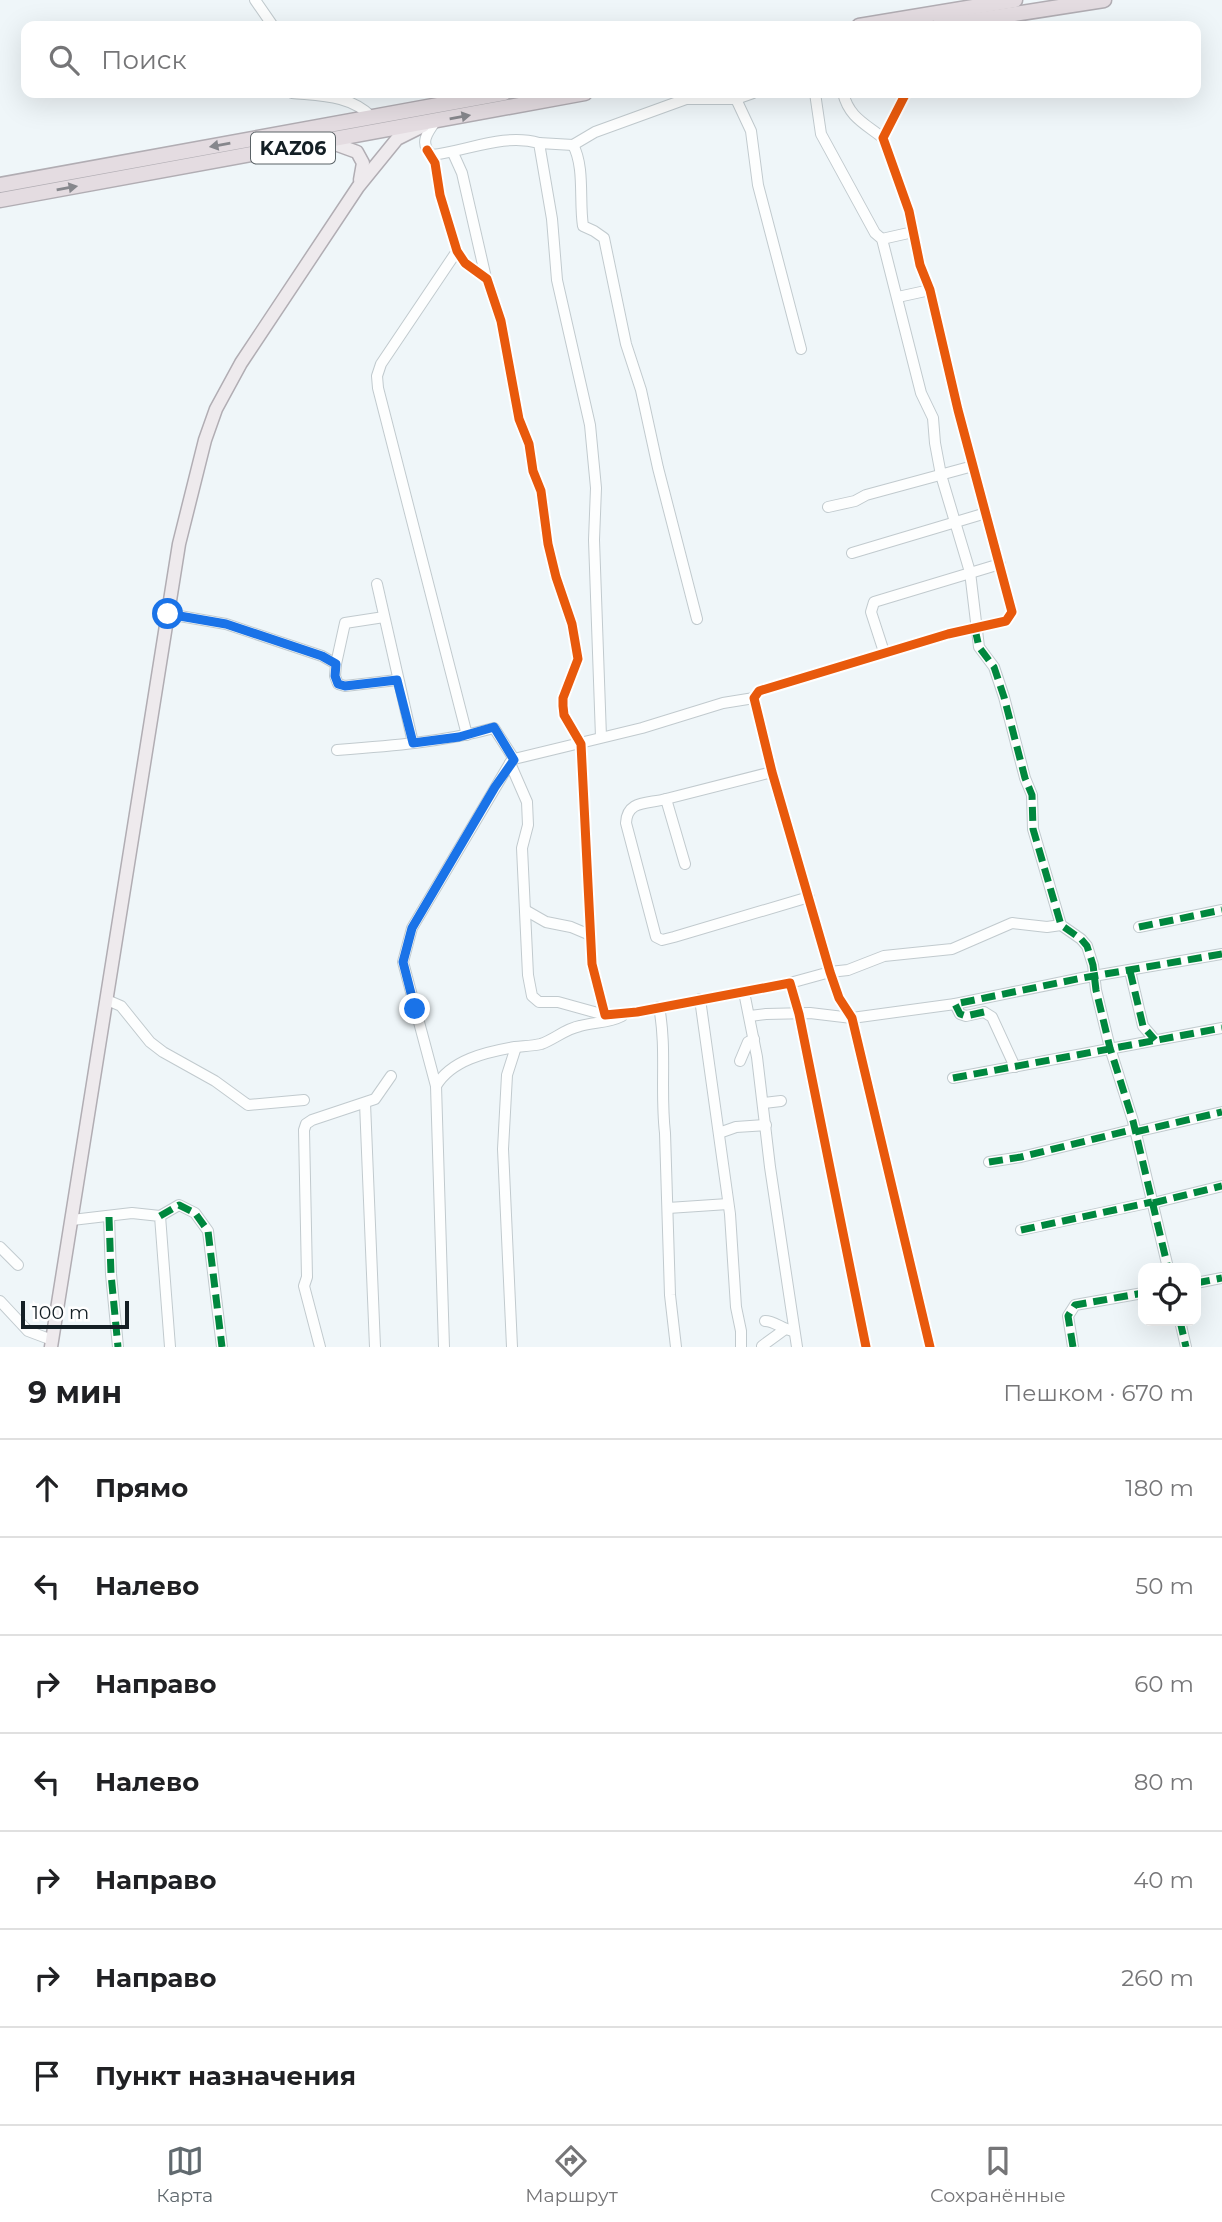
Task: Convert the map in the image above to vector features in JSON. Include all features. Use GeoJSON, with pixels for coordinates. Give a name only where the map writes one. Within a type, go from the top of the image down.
{"type":"FeatureCollection","features":[{"type":"Feature","properties":{"kind":"highway"},"geometry":{"type":"LineString","coordinates":[[889,21],[1015,0]]}},
{"type":"Feature","properties":{"kind":"highway"},"geometry":{"type":"LineString","coordinates":[[970,21],[1104,0]]}},
{"type":"Feature","properties":{"kind":"highway","name":"KАZ06"},"geometry":{"type":"LineString","coordinates":[[0,185],[476,98]]}},
{"type":"Feature","properties":{"kind":"highway","name":"KАZ06"},"geometry":{"type":"LineString","coordinates":[[0,200],[559,98]]}},
{"type":"Feature","properties":{"kind":"main road"},"geometry":{"type":"LineString","coordinates":[[51,1343],[179,544],[190,490],[216,409],[271,315],[358,187],[397,139],[435,122]]}},
{"type":"Feature","properties":{"kind":"main road"},"geometry":{"type":"LineString","coordinates":[[302,146],[335,144],[357,152],[363,163],[363,174],[358,187]]}},
{"type":"Feature","properties":{"kind":"street"},"geometry":{"type":"LineString","coordinates":[[255,0],[270,21]]}},
{"type":"Feature","properties":{"kind":"street"},"geometry":{"type":"LineString","coordinates":[[340,98],[364,109],[372,117]]}},
{"type":"Feature","properties":{"kind":"street"},"geometry":{"type":"LineString","coordinates":[[427,150],[432,155],[453,153],[504,141],[573,145],[595,132],[686,99],[739,98]]}},
{"type":"Feature","properties":{"kind":"street"},"geometry":{"type":"LineString","coordinates":[[816,98],[821,134],[875,233],[882,239],[921,393],[933,418],[942,475],[970,572],[979,647],[994,667],[1004,697],[1032,795],[1033,829],[1061,925]]}},
{"type":"Feature","properties":{"kind":"street"},"geometry":{"type":"LineString","coordinates":[[444,1347],[436,1087],[403,962],[412,928],[512,761],[642,728],[714,705],[754,698],[759,691],[884,652],[1006,621],[1012,612],[930,290],[920,264],[909,211],[883,138],[846,108],[844,98]]}},
{"type":"Feature","properties":{"kind":"street"},"geometry":{"type":"LineString","coordinates":[[883,138],[903,98]]}},
{"type":"Feature","properties":{"kind":"street"},"geometry":{"type":"LineString","coordinates":[[736,99],[751,131],[758,185],[800,349]]}},
{"type":"Feature","properties":{"kind":"street"},"geometry":{"type":"LineString","coordinates":[[435,122],[425,138],[427,150],[435,163],[440,195],[457,251],[465,263],[486,279]]}},
{"type":"Feature","properties":{"kind":"street"},"geometry":{"type":"LineString","coordinates":[[539,143],[552,219],[557,280],[590,425],[596,488],[593,540],[601,737]]}},
{"type":"Feature","properties":{"kind":"street"},"geometry":{"type":"LineString","coordinates":[[573,145],[580,160],[580,209],[583,226],[604,238],[626,344],[641,390],[697,620]]}},
{"type":"Feature","properties":{"kind":"street"},"geometry":{"type":"LineString","coordinates":[[453,153],[462,173],[486,279],[501,321],[519,419],[529,444],[533,471],[541,491],[548,544],[572,624],[578,659],[563,698],[563,706],[564,715],[581,744],[592,964],[604,1015]]}},
{"type":"Feature","properties":{"kind":"street"},"geometry":{"type":"LineString","coordinates":[[882,239],[914,232]]}},
{"type":"Feature","properties":{"kind":"street"},"geometry":{"type":"LineString","coordinates":[[457,251],[381,365],[377,376],[467,735]]}},
{"type":"Feature","properties":{"kind":"street"},"geometry":{"type":"LineString","coordinates":[[898,297],[930,290]]}},
{"type":"Feature","properties":{"kind":"street"},"geometry":{"type":"LineString","coordinates":[[828,507],[974,466]]}},
{"type":"Feature","properties":{"kind":"street"},"geometry":{"type":"LineString","coordinates":[[852,553],[986,513]]}},
{"type":"Feature","properties":{"kind":"street"},"geometry":{"type":"LineString","coordinates":[[884,652],[871,612],[874,602],[1000,564]]}},
{"type":"Feature","properties":{"kind":"street"},"geometry":{"type":"LineString","coordinates":[[377,584],[413,743]]}},
{"type":"Feature","properties":{"kind":"street"},"geometry":{"type":"LineString","coordinates":[[168,614],[226,624],[322,656],[336,664]]}},
{"type":"Feature","properties":{"kind":"street"},"geometry":{"type":"LineString","coordinates":[[384,617],[345,623],[335,676],[338,684],[345,686],[397,680]]}},
{"type":"Feature","properties":{"kind":"street"},"geometry":{"type":"LineString","coordinates":[[754,698],[772,772],[830,972],[839,998],[852,1018],[930,1347]]}},
{"type":"Feature","properties":{"kind":"street"},"geometry":{"type":"LineString","coordinates":[[337,750],[413,743],[467,735],[494,727],[512,761],[527,802],[528,825],[522,848],[528,975],[532,996],[539,1002],[569,1004],[604,1015],[628,1012],[790,983],[848,970],[884,956],[952,949],[1012,923],[1047,927],[1061,925],[1075,933],[1087,946],[1110,1048],[1135,1131],[1167,1263]]}},
{"type":"Feature","properties":{"kind":"street"},"geometry":{"type":"LineString","coordinates":[[772,772],[631,807],[626,823],[656,937],[662,940],[674,937],[809,897]]}},
{"type":"Feature","properties":{"kind":"street"},"geometry":{"type":"LineString","coordinates":[[666,799],[685,864]]}},
{"type":"Feature","properties":{"kind":"street"},"geometry":{"type":"LineString","coordinates":[[525,910],[546,922],[590,935]]}},
{"type":"Feature","properties":{"kind":"street"},"geometry":{"type":"LineString","coordinates":[[1139,927],[1222,910]]}},
{"type":"Feature","properties":{"kind":"street"},"geometry":{"type":"LineString","coordinates":[[750,1016],[822,1014],[852,1018],[955,1004],[1222,954]]}},
{"type":"Feature","properties":{"kind":"street"},"geometry":{"type":"LineString","coordinates":[[1130,971],[1143,1026],[1155,1040]]}},
{"type":"Feature","properties":{"kind":"street"},"geometry":{"type":"LineString","coordinates":[[790,983],[799,1014],[866,1347]]}},
{"type":"Feature","properties":{"kind":"street"},"geometry":{"type":"LineString","coordinates":[[744,992],[754,1039],[772,1181],[783,1241],[789,1331],[797,1347]]}},
{"type":"Feature","properties":{"kind":"street"},"geometry":{"type":"LineString","coordinates":[[993,996],[992,1017],[1015,1067]]}},
{"type":"Feature","properties":{"kind":"street"},"geometry":{"type":"LineString","coordinates":[[700,999],[729,1204],[741,1347]]}},
{"type":"Feature","properties":{"kind":"street"},"geometry":{"type":"LineString","coordinates":[[107,1000],[121,1006],[150,1042],[163,1052],[215,1081],[248,1105],[304,1100]]}},
{"type":"Feature","properties":{"kind":"street"},"geometry":{"type":"LineString","coordinates":[[955,1004],[960,1014],[966,1017],[984,1012],[992,1017]]}},
{"type":"Feature","properties":{"kind":"street"},"geometry":{"type":"LineString","coordinates":[[659,1007],[663,1050],[670,1295],[676,1347]]}},
{"type":"Feature","properties":{"kind":"street"},"geometry":{"type":"LineString","coordinates":[[436,1087],[439,1080],[458,1063],[516,1047],[542,1044],[571,1028],[610,1021],[628,1012]]}},
{"type":"Feature","properties":{"kind":"street"},"geometry":{"type":"LineString","coordinates":[[953,1078],[1222,1028]]}},
{"type":"Feature","properties":{"kind":"street"},"geometry":{"type":"LineString","coordinates":[[740,1061],[748,1042],[754,1039]]}},
{"type":"Feature","properties":{"kind":"street"},"geometry":{"type":"LineString","coordinates":[[512,1347],[503,1149],[507,1075],[516,1047]]}},
{"type":"Feature","properties":{"kind":"street"},"geometry":{"type":"LineString","coordinates":[[320,1347],[304,1286],[307,1277],[304,1130],[306,1124],[312,1120],[365,1103],[381,1093],[391,1076]]}},
{"type":"Feature","properties":{"kind":"street"},"geometry":{"type":"LineString","coordinates":[[764,1103],[781,1101]]}},
{"type":"Feature","properties":{"kind":"street"},"geometry":{"type":"LineString","coordinates":[[365,1103],[375,1347]]}},
{"type":"Feature","properties":{"kind":"street"},"geometry":{"type":"LineString","coordinates":[[989,1162],[1222,1112]]}},
{"type":"Feature","properties":{"kind":"street"},"geometry":{"type":"LineString","coordinates":[[719,1133],[736,1127],[766,1125]]}},
{"type":"Feature","properties":{"kind":"street"},"geometry":{"type":"LineString","coordinates":[[1021,1230],[1222,1185]]}},
{"type":"Feature","properties":{"kind":"street"},"geometry":{"type":"LineString","coordinates":[[668,1208],[729,1204]]}},
{"type":"Feature","properties":{"kind":"street"},"geometry":{"type":"LineString","coordinates":[[72,1220],[132,1213],[160,1216],[179,1205],[195,1213],[208,1231],[222,1347]]}},
{"type":"Feature","properties":{"kind":"street"},"geometry":{"type":"LineString","coordinates":[[160,1216],[170,1347]]}},
{"type":"Feature","properties":{"kind":"street"},"geometry":{"type":"LineString","coordinates":[[109,1217],[118,1347]]}},
{"type":"Feature","properties":{"kind":"street"},"geometry":{"type":"LineString","coordinates":[[0,1247],[18,1265]]}},
{"type":"Feature","properties":{"kind":"street"},"geometry":{"type":"LineString","coordinates":[[1201,1282],[1222,1278]]}},
{"type":"Feature","properties":{"kind":"street"},"geometry":{"type":"LineString","coordinates":[[1073,1347],[1069,1316],[1075,1305],[1138,1294]]}},
{"type":"Feature","properties":{"kind":"street"},"geometry":{"type":"LineString","coordinates":[[0,1301],[28,1331],[51,1343]]}},
{"type":"Feature","properties":{"kind":"street"},"geometry":{"type":"LineString","coordinates":[[765,1321],[774,1322],[789,1331]]}},
{"type":"Feature","properties":{"kind":"street"},"geometry":{"type":"LineString","coordinates":[[1181,1326],[1186,1347]]}},
{"type":"Feature","properties":{"kind":"street"},"geometry":{"type":"LineString","coordinates":[[762,1346],[789,1331]]}},
{"type":"Feature","properties":{"kind":"marked path"},"geometry":{"type":"LineString","coordinates":[[975,629],[979,647],[994,667],[1004,697],[1032,795],[1033,829],[1061,925],[1087,946],[1093,965],[1110,1048],[1133,1121],[1167,1263]]}},
{"type":"Feature","properties":{"kind":"marked path"},"geometry":{"type":"LineString","coordinates":[[1139,927],[1222,910]]}},
{"type":"Feature","properties":{"kind":"marked path"},"geometry":{"type":"LineString","coordinates":[[984,1012],[966,1016],[960,1014],[955,1004],[1082,978],[1222,954]]}},
{"type":"Feature","properties":{"kind":"marked path"},"geometry":{"type":"LineString","coordinates":[[1130,971],[1143,1026],[1155,1040]]}},
{"type":"Feature","properties":{"kind":"marked path"},"geometry":{"type":"LineString","coordinates":[[953,1078],[1222,1028]]}},
{"type":"Feature","properties":{"kind":"marked path"},"geometry":{"type":"LineString","coordinates":[[1135,1132],[1222,1112]]}},
{"type":"Feature","properties":{"kind":"marked path"},"geometry":{"type":"LineString","coordinates":[[989,1162],[1021,1157],[1135,1129]]}},
{"type":"Feature","properties":{"kind":"marked path"},"geometry":{"type":"LineString","coordinates":[[1153,1203],[1222,1186]]}},
{"type":"Feature","properties":{"kind":"marked path"},"geometry":{"type":"LineString","coordinates":[[1021,1230],[1152,1202]]}},
{"type":"Feature","properties":{"kind":"marked path"},"geometry":{"type":"LineString","coordinates":[[160,1216],[179,1205],[195,1213],[208,1231],[222,1347]]}},
{"type":"Feature","properties":{"kind":"marked path"},"geometry":{"type":"LineString","coordinates":[[109,1217],[118,1347]]}},
{"type":"Feature","properties":{"kind":"marked path"},"geometry":{"type":"LineString","coordinates":[[1201,1282],[1222,1278]]}},
{"type":"Feature","properties":{"kind":"marked path"},"geometry":{"type":"LineString","coordinates":[[1073,1347],[1068,1316],[1075,1305],[1138,1294]]}},
{"type":"Feature","properties":{"kind":"marked path"},"geometry":{"type":"LineString","coordinates":[[1181,1326],[1186,1347]]}},
{"type":"Feature","properties":{"kind":"cycle path"},"geometry":{"type":"LineString","coordinates":[[903,98],[883,138],[909,211],[920,265],[930,290],[958,410],[1012,612],[1006,621],[948,634],[759,691],[754,698],[772,772],[830,972],[839,998],[852,1018],[930,1347]]}},
{"type":"Feature","properties":{"kind":"cycle path"},"geometry":{"type":"LineString","coordinates":[[427,150],[435,163],[440,195],[457,251],[465,263],[487,279],[501,321],[519,419],[529,444],[533,471],[541,491],[548,544],[572,624],[578,659],[563,698],[563,706],[564,715],[581,744],[592,964],[605,1015],[637,1012],[790,983],[799,1014],[866,1347]]}},
{"type":"Feature","properties":{"kind":"route"},"geometry":{"type":"LineString","coordinates":[[168,614],[226,624],[322,656],[336,664],[335,676],[338,684],[345,686],[397,680],[413,743],[459,737],[494,727],[511,751],[514,760],[495,787],[412,928],[403,962],[415,1009]]}}]}
